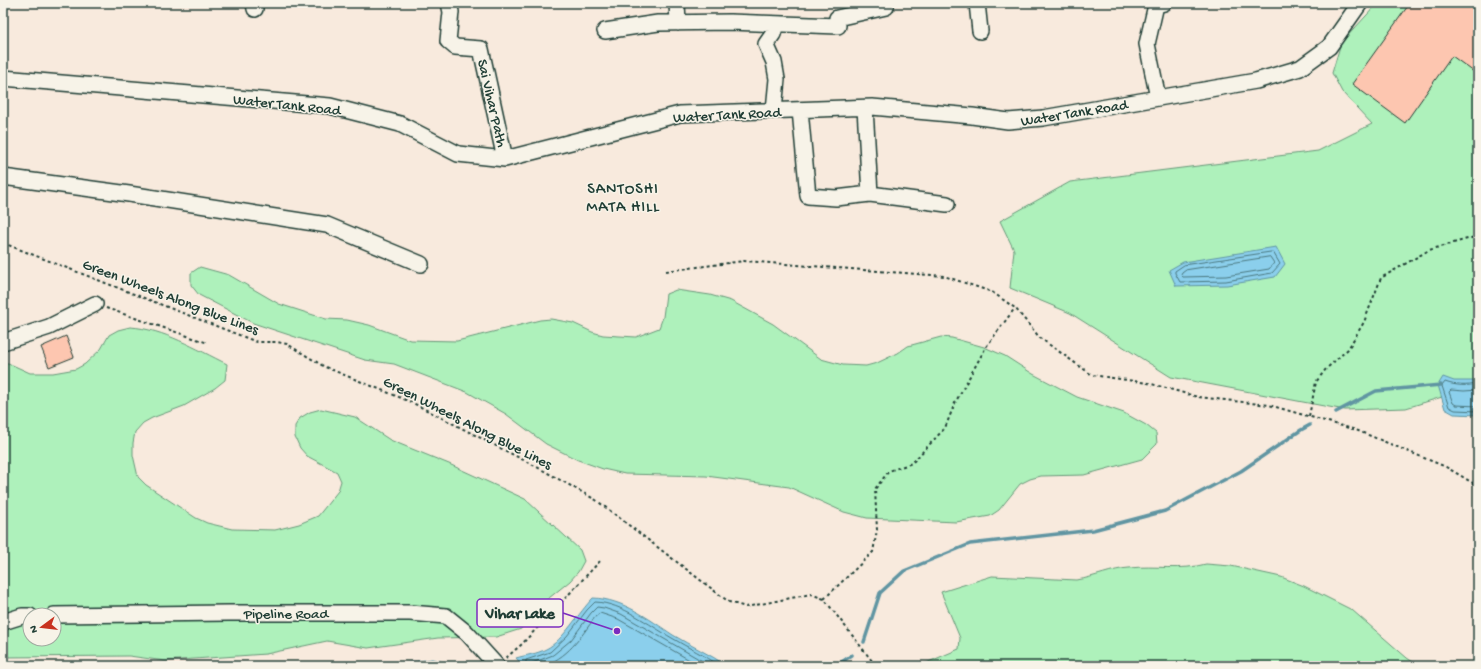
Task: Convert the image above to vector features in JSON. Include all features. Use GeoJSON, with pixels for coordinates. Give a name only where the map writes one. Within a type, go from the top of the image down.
{"type":"FeatureCollection","features":[{"type":"Feature","properties":{"kind":"street","name":"Sai Vihar Path"},"geometry":{"type":"LineString","coordinates":[[449,3],[451,12],[448,40],[455,47],[481,49],[505,159]]}},
{"type":"Feature","properties":{"kind":"street"},"geometry":{"type":"LineString","coordinates":[[677,3],[678,23]]}},
{"type":"Feature","properties":{"kind":"street"},"geometry":{"type":"LineString","coordinates":[[977,3],[980,31]]}},
{"type":"Feature","properties":{"kind":"street"},"geometry":{"type":"LineString","coordinates":[[1158,98],[1147,44],[1156,5],[1164,3]]}},
{"type":"Feature","properties":{"kind":"street","name":"Water Tank Road"},"geometry":{"type":"LineString","coordinates":[[3,78],[330,106],[400,124],[458,154],[505,159],[680,114],[865,108],[972,116],[1008,121],[1043,118],[1256,81],[1300,68],[1329,47],[1360,3]]}},
{"type":"Feature","properties":{"kind":"street"},"geometry":{"type":"LineString","coordinates":[[605,31],[658,23],[730,22],[838,26],[837,18],[855,9],[886,7]]}},
{"type":"Feature","properties":{"kind":"street"},"geometry":{"type":"LineString","coordinates":[[774,110],[777,79],[774,62],[766,44],[773,34],[776,24]]}},
{"type":"Feature","properties":{"kind":"street"},"geometry":{"type":"LineString","coordinates":[[865,108],[870,194]]}},
{"type":"Feature","properties":{"kind":"street"},"geometry":{"type":"LineString","coordinates":[[800,110],[808,196],[836,198],[870,194],[947,204]]}},
{"type":"Feature","properties":{"kind":"street"},"geometry":{"type":"LineString","coordinates":[[3,177],[129,194],[327,225],[421,264]]}},
{"type":"Feature","properties":{"kind":"street"},"geometry":{"type":"LineString","coordinates":[[3,342],[50,327],[95,304]]}},
{"type":"Feature","properties":{"kind":"street","name":"Pipeline Road"},"geometry":{"type":"LineString","coordinates":[[62,615],[410,613],[446,616],[500,663]]}},
{"type":"Feature","properties":{"kind":"street"},"geometry":{"type":"LineString","coordinates":[[4,621],[22,616]]}},
{"type":"Feature","properties":{"kind":"path"},"geometry":{"type":"LineString","coordinates":[[1308,416],[1316,382],[1348,349],[1364,322],[1381,278],[1429,250],[1478,236]]}},
{"type":"Feature","properties":{"kind":"path","name":"Green Wheels Along Blue Lines"},"geometry":{"type":"LineString","coordinates":[[3,243],[257,342],[277,342],[287,344],[325,367],[411,402],[537,467],[596,500],[729,602],[746,607],[811,594],[824,599]]}},
{"type":"Feature","properties":{"kind":"path"},"geometry":{"type":"LineString","coordinates":[[666,271],[744,261],[944,276],[992,292],[1015,308],[1040,338],[1092,375],[1148,383],[1198,397],[1269,405],[1308,416],[1356,430],[1446,467],[1478,486]]}},
{"type":"Feature","properties":{"kind":"path"},"geometry":{"type":"LineString","coordinates":[[95,304],[208,343]]}},
{"type":"Feature","properties":{"kind":"path"},"geometry":{"type":"LineString","coordinates":[[876,666],[824,599],[873,552],[878,530],[875,489],[889,471],[912,463],[945,428],[956,403],[986,347],[1015,308]]}},
{"type":"Feature","properties":{"kind":"path"},"geometry":{"type":"LineString","coordinates":[[500,663],[522,644],[602,559]]}},
{"type":"Feature","properties":{"kind":"green space"},"geometry":{"type":"Polygon","coordinates":[[[1378,3],[1478,3],[1478,386],[1406,408],[1345,410],[1171,377],[1070,313],[1010,288],[1014,250],[1000,221],[1070,182],[1318,151],[1372,124],[1342,92],[1332,73],[1341,43],[1378,3]]]}},
{"type":"Feature","properties":{"kind":"green space"},"geometry":{"type":"Polygon","coordinates":[[[200,267],[229,275],[279,304],[326,319],[347,320],[369,325],[410,340],[457,341],[540,320],[551,319],[573,323],[592,332],[603,335],[636,337],[659,328],[663,317],[666,294],[676,290],[710,295],[731,301],[773,324],[821,359],[843,365],[866,366],[877,363],[898,353],[908,346],[941,337],[952,338],[984,347],[1005,356],[1033,374],[1077,397],[1124,413],[1146,425],[1156,433],[1157,444],[1142,459],[1084,475],[1041,476],[1030,479],[1020,484],[999,510],[990,516],[956,522],[867,518],[844,512],[789,487],[706,476],[625,474],[603,469],[578,460],[546,444],[506,414],[467,392],[394,364],[365,360],[253,323],[199,295],[191,285],[191,273],[200,267]]]}},
{"type":"Feature","properties":{"kind":"green space"},"geometry":{"type":"Polygon","coordinates":[[[130,327],[143,329],[180,341],[227,364],[225,380],[215,388],[184,406],[152,418],[143,423],[135,432],[133,455],[138,477],[146,485],[196,518],[207,523],[232,529],[275,530],[299,524],[318,516],[338,491],[341,481],[337,472],[307,456],[300,448],[295,437],[295,426],[300,418],[310,412],[321,409],[355,417],[390,440],[449,464],[525,499],[580,550],[584,561],[578,572],[570,581],[533,611],[521,629],[496,637],[438,638],[368,648],[327,641],[266,654],[165,661],[129,656],[3,657],[3,363],[8,363],[30,373],[53,373],[76,369],[85,364],[101,349],[109,335],[118,330],[130,327]]]}},
{"type":"Feature","properties":{"kind":"green space"},"geometry":{"type":"Polygon","coordinates":[[[1206,564],[1231,566],[1281,577],[1304,586],[1352,610],[1407,658],[1419,666],[915,666],[959,649],[960,638],[941,592],[992,576],[1077,580],[1110,571],[1139,567],[1178,568],[1206,564]]]}},
{"type":"Feature","properties":{"kind":"water"},"geometry":{"type":"Polygon","coordinates":[[[1276,247],[1285,264],[1275,277],[1227,285],[1176,286],[1169,270],[1183,262],[1276,247]]]}},
{"type":"Feature","properties":{"kind":"water"},"geometry":{"type":"Polygon","coordinates":[[[1443,377],[1454,381],[1478,381],[1478,415],[1454,414],[1445,409],[1438,385],[1443,377]]]}},
{"type":"Feature","properties":{"kind":"water"},"geometry":{"type":"Polygon","coordinates":[[[593,598],[615,602],[635,611],[727,666],[523,666],[516,658],[539,652],[559,640],[593,598]]]}},
{"type":"Feature","properties":{"kind":"water"},"geometry":{"type":"Polygon","coordinates":[[[432,659],[452,666],[389,666],[432,659]]]}},
{"type":"Feature","properties":{"kind":"building"},"geometry":{"type":"Polygon","coordinates":[[[1410,3],[1478,3],[1478,66],[1474,72],[1452,56],[1405,123],[1352,84],[1410,3]]]}},
{"type":"Feature","properties":{"kind":"building"},"geometry":{"type":"Polygon","coordinates":[[[66,336],[74,357],[49,367],[41,347],[66,336]]]}},
{"type":"Feature","properties":{"kind":"waterway"},"geometry":{"type":"LineString","coordinates":[[1336,412],[1376,391],[1441,385]]}},
{"type":"Feature","properties":{"kind":"waterway"},"geometry":{"type":"LineString","coordinates":[[864,642],[880,593],[904,571],[970,544],[1093,530],[1165,511],[1241,471],[1310,425]]}},
{"type":"Feature","properties":{"kind":"waterway"},"geometry":{"type":"LineString","coordinates":[[836,666],[852,655]]}},
{"type":"Feature","properties":{"kind":"place","name":"Vihar Lake"},"geometry":{"type":"Point","coordinates":[617,631]}},
{"type":"Feature","properties":{"kind":"district","name":"SANTOSHI MATA HILL"},"geometry":{"type":"Point","coordinates":[623,196]}}]}
